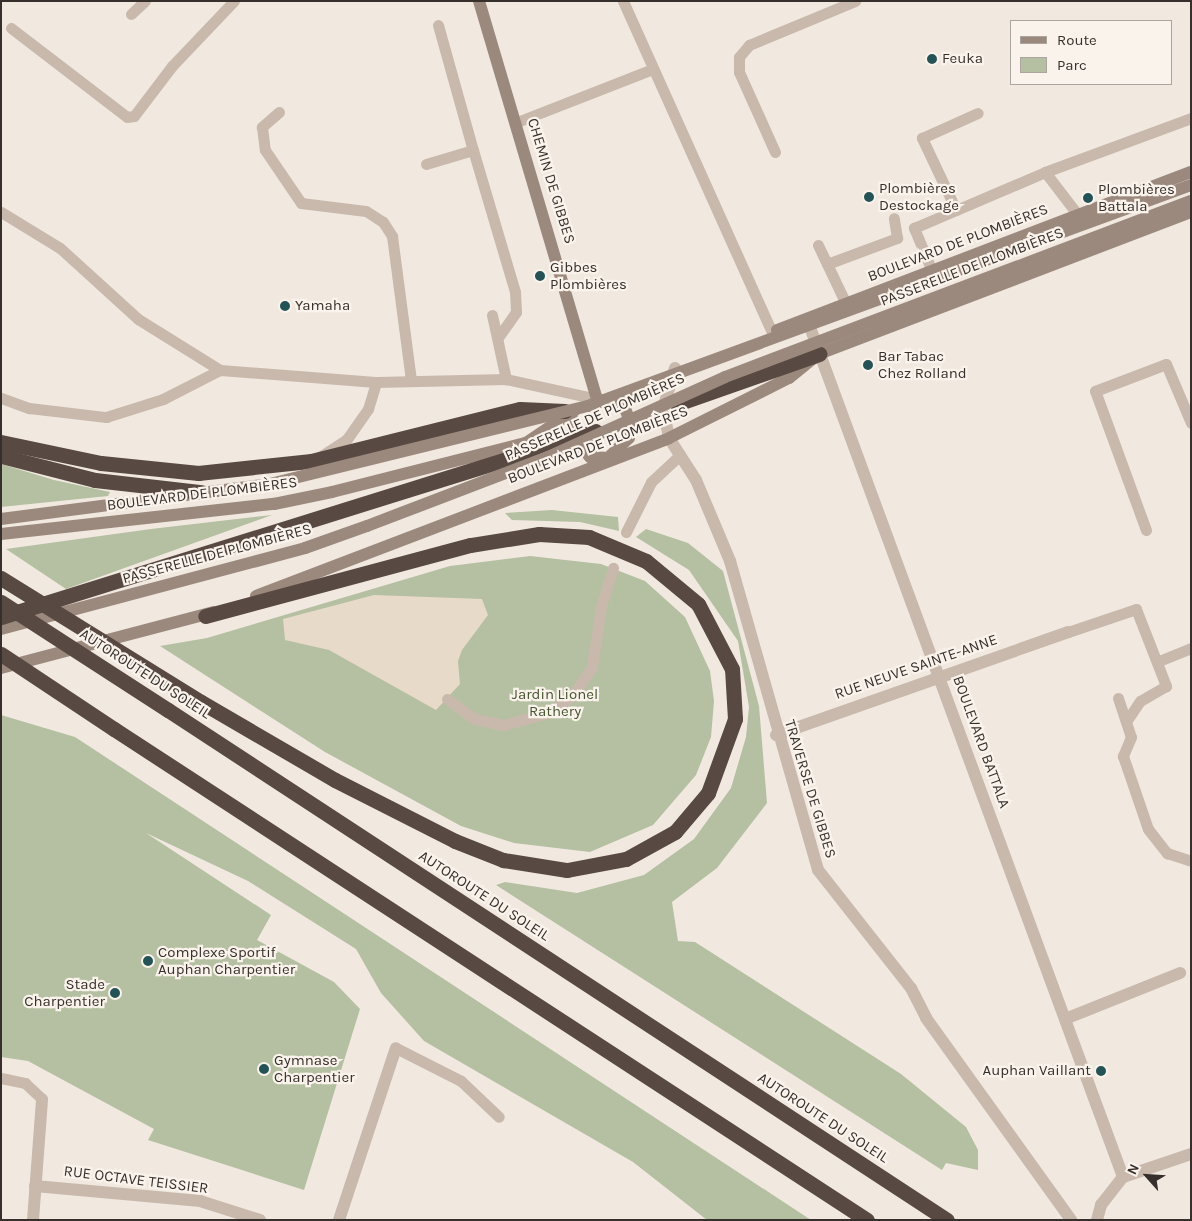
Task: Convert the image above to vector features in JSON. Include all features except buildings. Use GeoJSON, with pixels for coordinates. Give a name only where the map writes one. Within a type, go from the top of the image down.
{"type":"FeatureCollection","features":[{"type":"Feature","properties":{"kind":"highway"},"geometry":{"type":"LineString","coordinates":[[1,617],[630,421],[819,354]]}},
{"type":"Feature","properties":{"kind":"highway"},"geometry":{"type":"LineString","coordinates":[[1,442],[160,471],[198,473],[311,461],[520,409],[571,412]]}},
{"type":"Feature","properties":{"kind":"highway"},"geometry":{"type":"LineString","coordinates":[[1,456],[95,480],[201,492]]}},
{"type":"Feature","properties":{"kind":"highway"},"geometry":{"type":"LineString","coordinates":[[1,578],[201,702],[335,780],[456,841],[503,860],[567,870],[626,859],[681,826],[708,793],[735,719],[732,669],[698,604],[646,561],[588,537],[539,534],[470,545],[205,616]]}},
{"type":"Feature","properties":{"kind":"highway","name":"AUTOROUTE DU SOLEIL"},"geometry":{"type":"LineString","coordinates":[[1,602],[947,1220]]}},
{"type":"Feature","properties":{"kind":"highway"},"geometry":{"type":"LineString","coordinates":[[1,654],[867,1220]]}},
{"type":"Feature","properties":{"kind":"street","name":"CHEMIN DE GIBBES"},"geometry":{"type":"LineString","coordinates":[[479,1],[597,399]]}},
{"type":"Feature","properties":{"kind":"street","name":"BOULEVARD DE PLOMBIÈRES"},"geometry":{"type":"LineString","coordinates":[[1,534],[274,504],[332,492],[526,443],[571,412],[597,399],[1191,172]]}},
{"type":"Feature","properties":{"kind":"street","name":"PASSERELLE DE PLOMBIÈRES"},"geometry":{"type":"LineString","coordinates":[[1,518],[270,484],[588,406],[1191,186]]}},
{"type":"Feature","properties":{"kind":"street","name":"PASSERELLE DE PLOMBIÈRES"},"geometry":{"type":"LineString","coordinates":[[1,630],[305,548],[367,526],[548,457],[724,377],[1191,201]]}},
{"type":"Feature","properties":{"kind":"street","name":"BOULEVARD DE PLOMBIÈRES"},"geometry":{"type":"LineString","coordinates":[[1,668],[205,616],[608,458],[669,438],[789,378],[819,354],[1191,212]]}},
{"type":"Feature","properties":{"kind":"street","name":"BOULEVARD BATTALA"},"geometry":{"type":"LineString","coordinates":[[807,319],[1123,1177]]}},
{"type":"Feature","properties":{"kind":"street","name":"TRAVERSE DE GIBBES"},"geometry":{"type":"LineString","coordinates":[[675,368],[663,409],[669,438],[696,480],[730,561],[776,734],[818,870],[911,988],[926,1018],[1071,1220]]}},
{"type":"Feature","properties":{"kind":"street"},"geometry":{"type":"LineString","coordinates":[[571,412],[574,438],[590,457],[608,458],[629,438],[630,421],[624,406],[597,399]]}},
{"type":"Feature","properties":{"kind":"street","name":"RUE NEUVE SAINTE-ANNE"},"geometry":{"type":"LineString","coordinates":[[776,734],[1068,632]]}},
{"type":"Feature","properties":{"kind":"street"},"geometry":{"type":"LineString","coordinates":[[1065,1018],[1180,973]]}},
{"type":"Feature","properties":{"kind":"street"},"geometry":{"type":"LineString","coordinates":[[339,1220],[396,1048]]}},
{"type":"Feature","properties":{"kind":"street"},"geometry":{"type":"LineString","coordinates":[[33,1220],[42,1099]]}},
{"type":"Feature","properties":{"kind":"street"},"geometry":{"type":"LineString","coordinates":[[1097,1220],[1102,1205],[1123,1177],[1191,1154]]}},
{"type":"Feature","properties":{"kind":"street","name":"RUE OCTAVE TEISSIER"},"geometry":{"type":"LineString","coordinates":[[35,1186],[200,1201],[260,1220]]}},
{"type":"Feature","properties":{"kind":"lane"},"geometry":{"type":"LineString","coordinates":[[132,14],[145,1]]}},
{"type":"Feature","properties":{"kind":"lane"},"geometry":{"type":"LineString","coordinates":[[11,28],[127,117],[134,116],[172,66],[234,1]]}},
{"type":"Feature","properties":{"kind":"lane"},"geometry":{"type":"LineString","coordinates":[[623,1],[772,332]]}},
{"type":"Feature","properties":{"kind":"lane"},"geometry":{"type":"LineString","coordinates":[[776,152],[739,72],[739,57],[749,45],[856,1]]}},
{"type":"Feature","properties":{"kind":"lane"},"geometry":{"type":"LineString","coordinates":[[438,26],[515,292],[516,312],[498,338]]}},
{"type":"Feature","properties":{"kind":"lane"},"geometry":{"type":"LineString","coordinates":[[516,122],[653,69]]}},
{"type":"Feature","properties":{"kind":"lane"},"geometry":{"type":"LineString","coordinates":[[279,112],[262,126],[265,150],[301,203],[366,211],[383,222],[392,236],[411,380]]}},
{"type":"Feature","properties":{"kind":"lane"},"geometry":{"type":"LineString","coordinates":[[956,210],[922,138],[978,113]]}},
{"type":"Feature","properties":{"kind":"lane"},"geometry":{"type":"LineString","coordinates":[[932,271],[914,228],[1045,172],[1191,118]]}},
{"type":"Feature","properties":{"kind":"lane"},"geometry":{"type":"LineString","coordinates":[[426,164],[473,150]]}},
{"type":"Feature","properties":{"kind":"lane"},"geometry":{"type":"LineString","coordinates":[[1045,172],[1078,215]]}},
{"type":"Feature","properties":{"kind":"lane"},"geometry":{"type":"LineString","coordinates":[[1,212],[60,248],[138,319],[220,370],[376,382],[506,379],[597,399]]}},
{"type":"Feature","properties":{"kind":"lane"},"geometry":{"type":"LineString","coordinates":[[827,264],[897,238],[894,218]]}},
{"type":"Feature","properties":{"kind":"lane"},"geometry":{"type":"LineString","coordinates":[[818,245],[846,304]]}},
{"type":"Feature","properties":{"kind":"lane"},"geometry":{"type":"LineString","coordinates":[[492,316],[506,379]]}},
{"type":"Feature","properties":{"kind":"lane"},"geometry":{"type":"LineString","coordinates":[[1146,530],[1095,391],[1166,364],[1191,423]]}},
{"type":"Feature","properties":{"kind":"lane"},"geometry":{"type":"LineString","coordinates":[[1,398],[29,408],[106,417],[164,399],[220,370]]}},
{"type":"Feature","properties":{"kind":"lane"},"geometry":{"type":"LineString","coordinates":[[311,461],[347,439],[368,408],[376,382]]}},
{"type":"Feature","properties":{"kind":"lane"},"geometry":{"type":"LineString","coordinates":[[626,532],[651,482],[680,456]]}},
{"type":"Feature","properties":{"kind":"lane"},"geometry":{"type":"LineString","coordinates":[[447,699],[475,720],[503,725],[548,713],[572,696],[592,667],[600,608],[613,568]]}},
{"type":"Feature","properties":{"kind":"lane"},"geometry":{"type":"LineString","coordinates":[[1068,632],[1136,609],[1159,661],[1166,686],[1140,701],[1126,722]]}},
{"type":"Feature","properties":{"kind":"lane"},"geometry":{"type":"LineString","coordinates":[[1159,661],[1191,648]]}},
{"type":"Feature","properties":{"kind":"lane"},"geometry":{"type":"LineString","coordinates":[[1118,698],[1131,737],[1123,756],[1148,829],[1167,853],[1191,861]]}},
{"type":"Feature","properties":{"kind":"lane"},"geometry":{"type":"LineString","coordinates":[[396,1048],[461,1082],[499,1117]]}},
{"type":"Feature","properties":{"kind":"lane"},"geometry":{"type":"LineString","coordinates":[[1,1078],[25,1082],[42,1099]]}},
{"type":"Feature","properties":{"kind":"green space"},"geometry":{"type":"Polygon","coordinates":[[[1,464],[54,480],[110,492],[108,496],[1,507],[1,464]]]}},
{"type":"Feature","properties":{"kind":"green space"},"geometry":{"type":"Polygon","coordinates":[[[552,510],[618,517],[619,531],[580,522],[512,520],[505,513],[552,510]]]}},
{"type":"Feature","properties":{"kind":"green space"},"geometry":{"type":"Polygon","coordinates":[[[272,515],[66,589],[6,549],[151,529],[272,515]]]}},
{"type":"Feature","properties":{"kind":"green space"},"geometry":{"type":"Polygon","coordinates":[[[646,529],[688,543],[723,571],[759,706],[767,803],[717,868],[672,902],[678,941],[695,942],[901,1074],[966,1127],[978,1150],[978,1170],[946,1163],[942,1170],[496,885],[505,882],[577,893],[644,875],[694,839],[731,788],[746,737],[749,707],[738,641],[689,570],[636,537],[646,529]]]}},
{"type":"Feature","properties":{"kind":"green space","name":"Jardin Lionel Rathery"},"geometry":{"type":"Polygon","coordinates":[[[530,556],[601,564],[645,581],[685,617],[710,671],[714,701],[711,737],[696,775],[653,825],[590,852],[514,843],[461,826],[325,752],[160,646],[207,638],[450,566],[530,556]]]}},
{"type":"Feature","properties":{"kind":"green space","name":"Complexe Sportif Auphan Charpentier"},"geometry":{"type":"Polygon","coordinates":[[[1,715],[75,737],[811,1220],[707,1220],[633,1162],[424,1041],[381,993],[356,949],[248,881],[146,833],[271,915],[257,940],[334,982],[360,1009],[304,1190],[148,1140],[154,1129],[28,1061],[1,1057],[1,715]]]}},
{"type":"Feature","properties":{"kind":"shaded area"},"geometry":{"type":"Polygon","coordinates":[[[374,595],[482,599],[488,615],[462,650],[458,661],[460,684],[436,710],[329,650],[285,640],[283,619],[374,595]]]}},
{"type":"Feature","properties":{"kind":"place","name":"Feuka"},"geometry":{"type":"Point","coordinates":[932,59]}},
{"type":"Feature","properties":{"kind":"place","name":"Plombières Destockage"},"geometry":{"type":"Point","coordinates":[869,197]}},
{"type":"Feature","properties":{"kind":"place","name":"Plombières Battala"},"geometry":{"type":"Point","coordinates":[1088,198]}},
{"type":"Feature","properties":{"kind":"place","name":"Gibbes Plombières"},"geometry":{"type":"Point","coordinates":[540,276]}},
{"type":"Feature","properties":{"kind":"place","name":"Yamaha"},"geometry":{"type":"Point","coordinates":[285,306]}},
{"type":"Feature","properties":{"kind":"place","name":"Bar Tabac Chez Rolland"},"geometry":{"type":"Point","coordinates":[868,365]}},
{"type":"Feature","properties":{"kind":"place","name":"Complexe Sportif Auphan Charpentier"},"geometry":{"type":"Point","coordinates":[148,961]}},
{"type":"Feature","properties":{"kind":"place","name":"Stade Charpentier"},"geometry":{"type":"Point","coordinates":[115,993]}},
{"type":"Feature","properties":{"kind":"place","name":"Gymnase Charpentier"},"geometry":{"type":"Point","coordinates":[264,1069]}},
{"type":"Feature","properties":{"kind":"place","name":"Auphan Vaillant"},"geometry":{"type":"Point","coordinates":[1101,1071]}}]}
